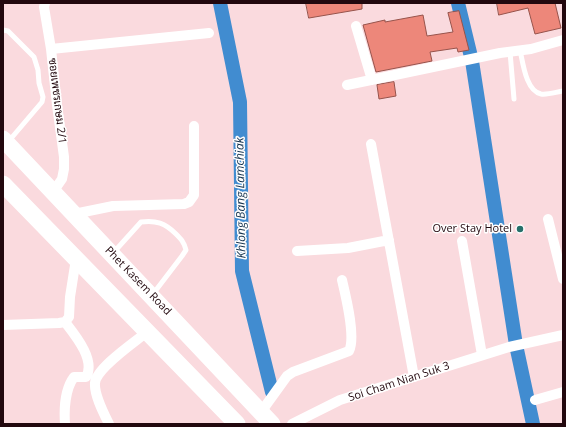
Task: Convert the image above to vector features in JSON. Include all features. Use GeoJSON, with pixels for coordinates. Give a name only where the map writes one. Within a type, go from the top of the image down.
{"type":"FeatureCollection","features":[{"type":"Feature","properties":{"kind":"main road","name":"Phet Kasem Road"},"geometry":{"type":"LineString","coordinates":[[5,142],[267,418]]}},
{"type":"Feature","properties":{"kind":"main road"},"geometry":{"type":"LineString","coordinates":[[3,184],[236,424]]}},
{"type":"Feature","properties":{"kind":"street","name":"ซอยเพชรเกษม 2/1"},"geometry":{"type":"LineString","coordinates":[[44,5],[51,49],[64,157],[62,179],[53,192]]}},
{"type":"Feature","properties":{"kind":"street"},"geometry":{"type":"LineString","coordinates":[[356,26],[372,80]]}},
{"type":"Feature","properties":{"kind":"street"},"geometry":{"type":"LineString","coordinates":[[51,49],[209,33]]}},
{"type":"Feature","properties":{"kind":"street"},"geometry":{"type":"LineString","coordinates":[[347,85],[460,61],[531,49],[563,40]]}},
{"type":"Feature","properties":{"kind":"street"},"geometry":{"type":"LineString","coordinates":[[74,214],[113,206],[184,204],[189,202],[194,195],[194,126]]}},
{"type":"Feature","properties":{"kind":"street"},"geometry":{"type":"LineString","coordinates":[[371,144],[414,377]]}},
{"type":"Feature","properties":{"kind":"street"},"geometry":{"type":"LineString","coordinates":[[548,219],[563,279]]}},
{"type":"Feature","properties":{"kind":"street"},"geometry":{"type":"LineString","coordinates":[[297,251],[348,248],[389,240]]}},
{"type":"Feature","properties":{"kind":"street"},"geometry":{"type":"LineString","coordinates":[[462,241],[482,355]]}},
{"type":"Feature","properties":{"kind":"street"},"geometry":{"type":"LineString","coordinates":[[3,325],[65,322],[69,317],[70,297],[76,259]]}},
{"type":"Feature","properties":{"kind":"street"},"geometry":{"type":"LineString","coordinates":[[267,418],[287,376],[293,372],[349,351],[352,344],[349,317],[342,280]]}},
{"type":"Feature","properties":{"kind":"street"},"geometry":{"type":"LineString","coordinates":[[65,322],[78,339],[88,361],[88,374],[86,377],[74,377],[71,381],[67,394],[65,424]]}},
{"type":"Feature","properties":{"kind":"street"},"geometry":{"type":"LineString","coordinates":[[109,424],[101,410],[96,394],[95,383],[98,374],[105,366],[147,332]]}},
{"type":"Feature","properties":{"kind":"street","name":"Soi Cham Nian Suk 3"},"geometry":{"type":"LineString","coordinates":[[292,424],[340,400],[482,355],[563,335]]}},
{"type":"Feature","properties":{"kind":"street"},"geometry":{"type":"LineString","coordinates":[[535,400],[563,392]]}},
{"type":"Feature","properties":{"kind":"lane"},"geometry":{"type":"LineString","coordinates":[[3,30],[8,31],[34,57],[43,97],[42,102],[38,107],[5,142]]}},
{"type":"Feature","properties":{"kind":"lane"},"geometry":{"type":"LineString","coordinates":[[515,51],[533,90],[541,94],[563,91]]}},
{"type":"Feature","properties":{"kind":"lane"},"geometry":{"type":"LineString","coordinates":[[514,99],[515,51]]}},
{"type":"Feature","properties":{"kind":"lane"},"geometry":{"type":"LineString","coordinates":[[112,254],[141,222],[161,223],[170,228],[184,243],[186,250],[152,296]]}},
{"type":"Feature","properties":{"kind":"building"},"geometry":{"type":"Polygon","coordinates":[[[306,3],[362,3],[362,9],[309,18],[306,3]]]}},
{"type":"Feature","properties":{"kind":"building"},"geometry":{"type":"Polygon","coordinates":[[[497,3],[555,3],[561,28],[535,34],[528,8],[499,15],[497,3]]]}},
{"type":"Feature","properties":{"kind":"building"},"geometry":{"type":"Polygon","coordinates":[[[459,11],[469,50],[458,52],[457,48],[430,52],[432,61],[376,72],[363,25],[385,20],[385,22],[423,15],[427,36],[453,32],[448,13],[459,11]]]}},
{"type":"Feature","properties":{"kind":"building"},"geometry":{"type":"Polygon","coordinates":[[[394,82],[396,96],[379,99],[377,85],[394,82]]]}},
{"type":"Feature","properties":{"kind":"waterway","name":"Khlong Bang Lamchiak"},"geometry":{"type":"LineString","coordinates":[[220,3],[240,102],[242,271],[272,392]]}},
{"type":"Feature","properties":{"kind":"waterway"},"geometry":{"type":"LineString","coordinates":[[458,3],[472,61],[516,345],[533,424]]}},
{"type":"Feature","properties":{"kind":"place","name":"Over Stay Hotel"},"geometry":{"type":"Point","coordinates":[520,229]}}]}
